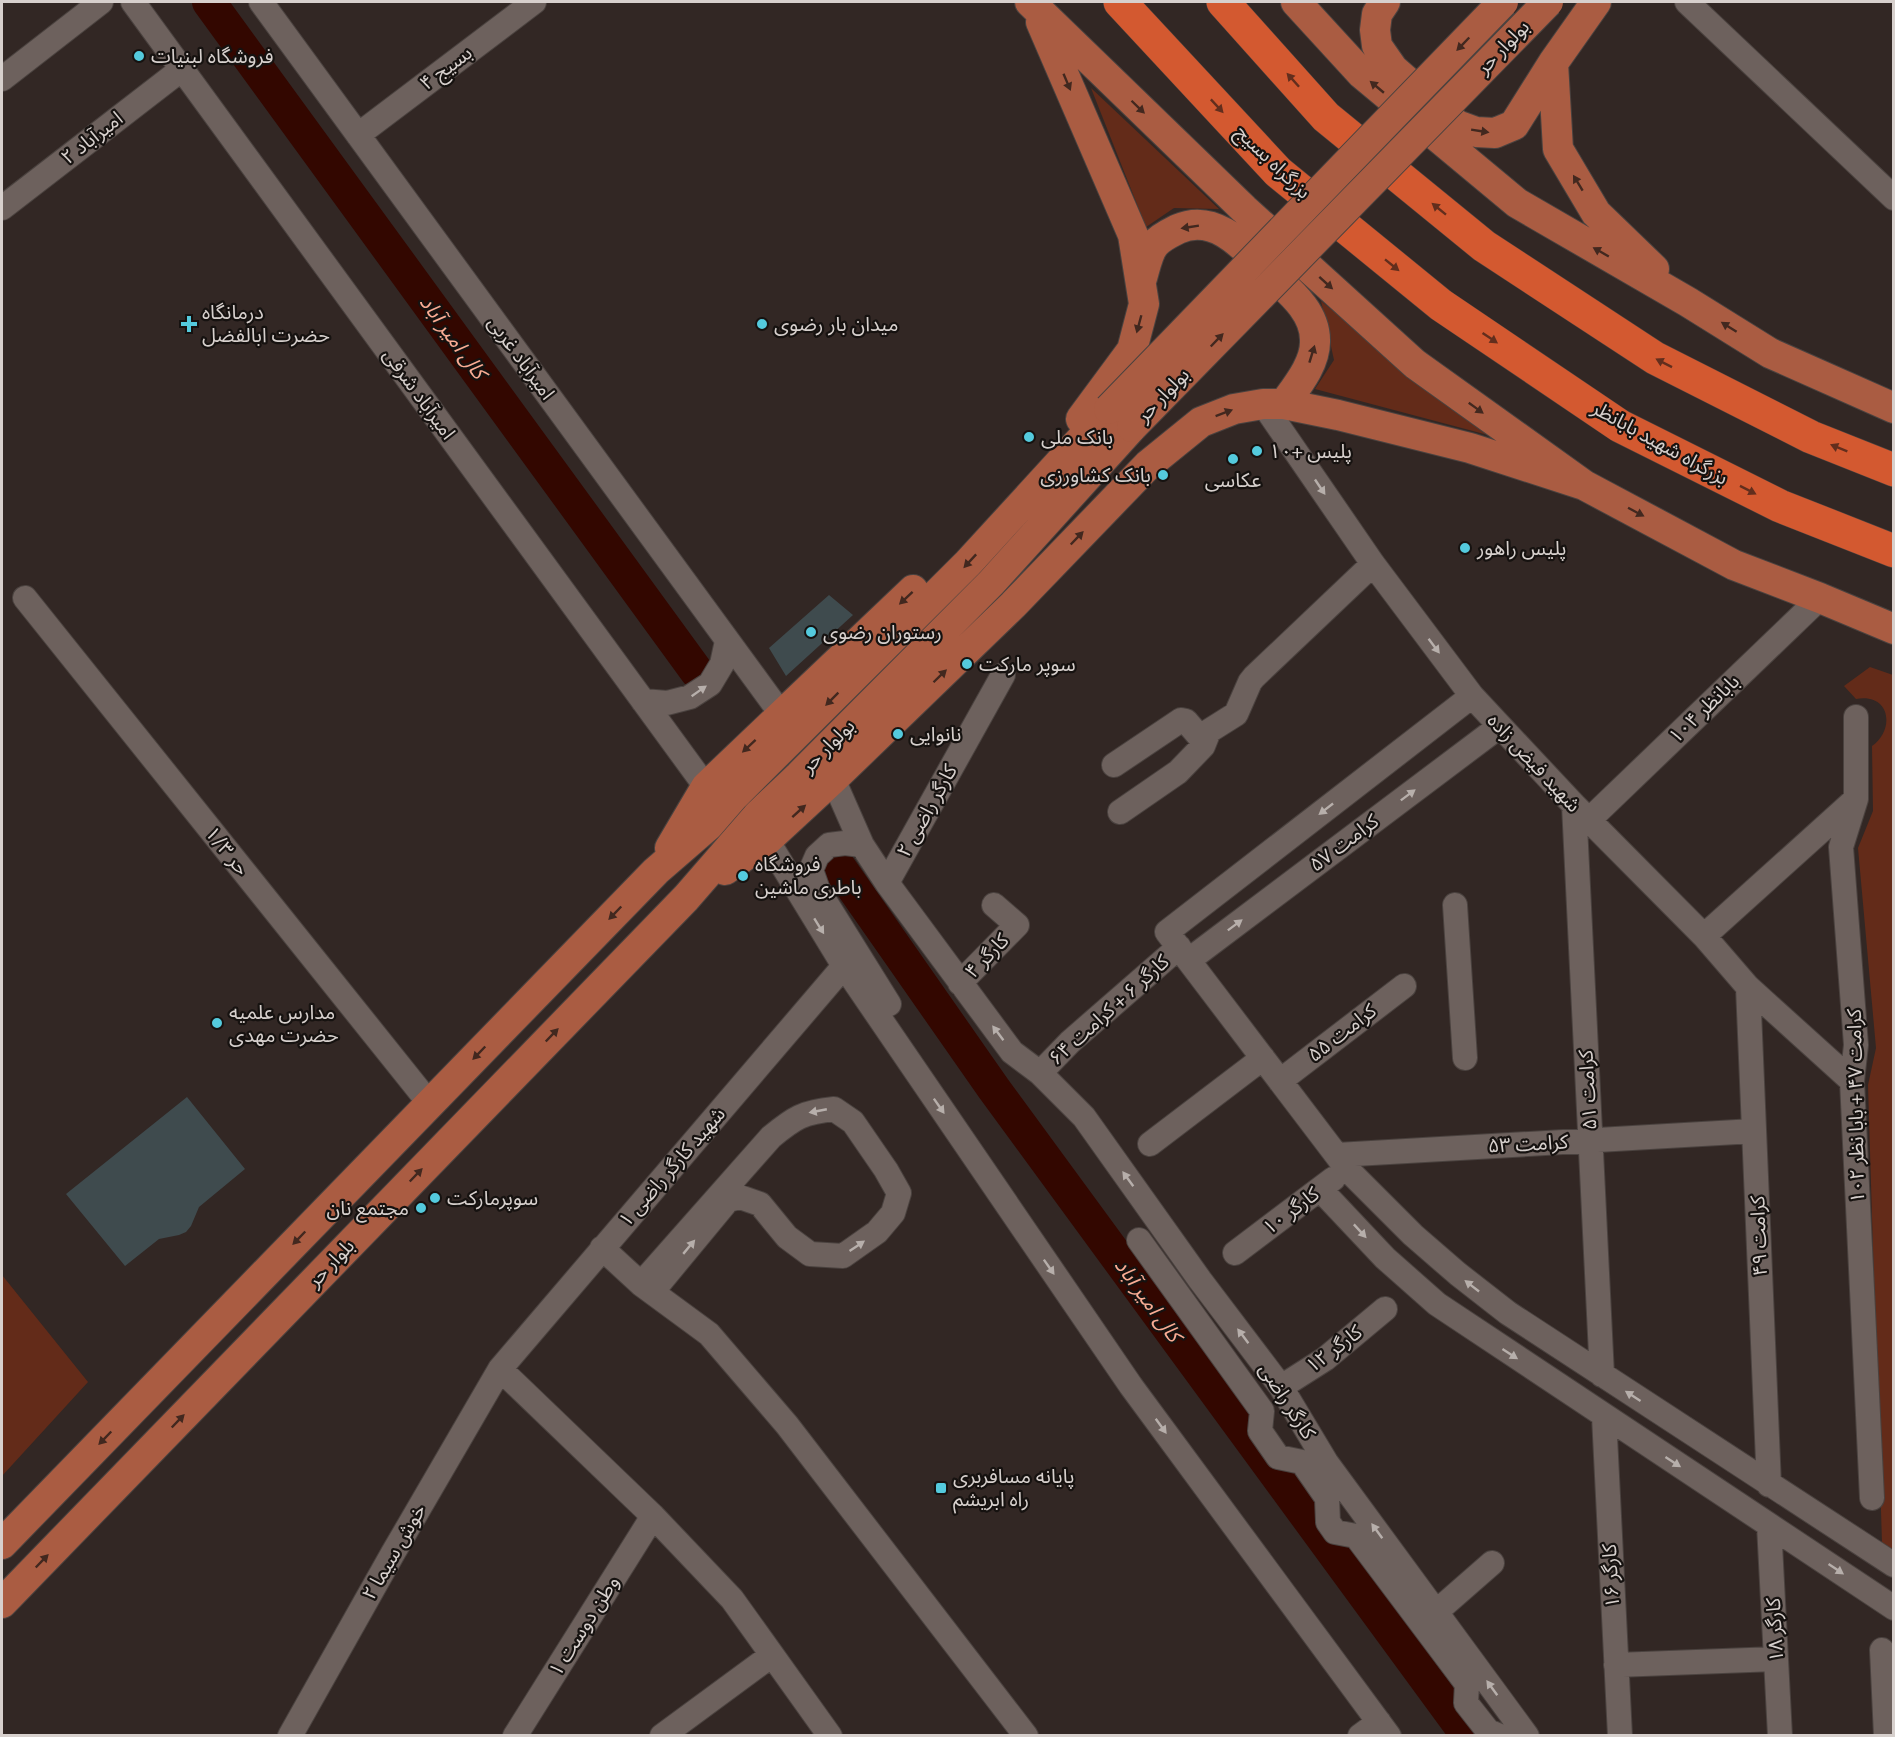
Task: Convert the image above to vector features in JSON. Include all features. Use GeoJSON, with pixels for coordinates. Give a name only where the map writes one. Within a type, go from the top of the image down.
{"type":"FeatureCollection","features":[{"type":"Feature","properties":{"kind":"highway","name":"بزرگراه بسیج"},"geometry":{"type":"LineString","coordinates":[[1120,2],[1278,172],[1441,305]]}},
{"type":"Feature","properties":{"kind":"highway"},"geometry":{"type":"LineString","coordinates":[[1222,2],[1326,117],[1484,246],[1655,358],[1811,437],[1893,470]]}},
{"type":"Feature","properties":{"kind":"highway","name":"بزرگراه شهید بابانظر"},"geometry":{"type":"LineString","coordinates":[[1441,305],[1620,426],[1780,506],[1893,551]]}},
{"type":"Feature","properties":{"kind":"main road"},"geometry":{"type":"LineString","coordinates":[[1296,2],[1362,74],[1517,202],[1770,353],[1893,408]]}},
{"type":"Feature","properties":{"kind":"main road"},"geometry":{"type":"LineString","coordinates":[[1385,2],[1377,14],[1375,30],[1377,46],[1393,69],[1456,125],[1476,132],[1495,133],[1514,125],[1553,63],[1596,2]]}},
{"type":"Feature","properties":{"kind":"main road","name":"بولوار حر"},"geometry":{"type":"LineString","coordinates":[[656,872],[708,826],[743,788],[968,563],[1108,409],[1503,2]]}},
{"type":"Feature","properties":{"kind":"main road","name":"بولوار حر"},"geometry":{"type":"LineString","coordinates":[[686,898],[758,814],[799,776],[991,583],[1132,427],[1548,2]]}},
{"type":"Feature","properties":{"kind":"main road"},"geometry":{"type":"LineString","coordinates":[[656,872],[706,786],[913,590],[1088,412],[1132,350],[1144,304],[1142,278],[1133,235],[1032,5]]}},
{"type":"Feature","properties":{"kind":"main road"},"geometry":{"type":"LineString","coordinates":[[1032,5],[1244,209],[1415,364],[1584,485],[1734,565],[1893,629]]}},
{"type":"Feature","properties":{"kind":"main road"},"geometry":{"type":"LineString","coordinates":[[1553,63],[1558,149],[1596,213],[1688,302]]}},
{"type":"Feature","properties":{"kind":"main road"},"geometry":{"type":"LineString","coordinates":[[1142,278],[1154,244],[1166,234],[1182,227],[1203,225],[1224,231],[1244,247],[1298,300],[1312,323],[1316,337],[1315,351],[1303,377],[1274,404]]}},
{"type":"Feature","properties":{"kind":"main road"},"geometry":{"type":"LineString","coordinates":[[1770,353],[1893,390]]}},
{"type":"Feature","properties":{"kind":"main road"},"geometry":{"type":"LineString","coordinates":[[686,898],[767,840],[833,780],[1013,605],[1148,465],[1201,422],[1234,409],[1274,404],[1338,415],[1470,448],[1584,485]]}},
{"type":"Feature","properties":{"kind":"main road"},"geometry":{"type":"LineString","coordinates":[[1820,598],[1893,618]]}},
{"type":"Feature","properties":{"kind":"main road","name":"بلوار حر"},"geometry":{"type":"LineString","coordinates":[[2,1544],[656,872]]}},
{"type":"Feature","properties":{"kind":"main road","name":"بلوار حر"},"geometry":{"type":"LineString","coordinates":[[2,1602],[686,898]]}},
{"type":"Feature","properties":{"kind":"street"},"geometry":{"type":"LineString","coordinates":[[2,79],[100,2]]}},
{"type":"Feature","properties":{"kind":"street","name":"امیرآباد شرقی"},"geometry":{"type":"LineString","coordinates":[[133,2],[706,786]]}},
{"type":"Feature","properties":{"kind":"street","name":"امیرآباد غربی"},"geometry":{"type":"LineString","coordinates":[[261,2],[782,715]]}},
{"type":"Feature","properties":{"kind":"street","name":"بسیج ۴"},"geometry":{"type":"LineString","coordinates":[[358,135],[534,2]]}},
{"type":"Feature","properties":{"kind":"street"},"geometry":{"type":"LineString","coordinates":[[1687,2],[1893,198]]}},
{"type":"Feature","properties":{"kind":"street","name":"امیرآباد ۲"},"geometry":{"type":"LineString","coordinates":[[2,208],[182,69]]}},
{"type":"Feature","properties":{"kind":"street","name":"شهید فیض زاده"},"geometry":{"type":"LineString","coordinates":[[1274,404],[1373,564],[1472,696],[1581,812],[1704,936],[1748,987],[1852,1081]]}},
{"type":"Feature","properties":{"kind":"street"},"geometry":{"type":"LineString","coordinates":[[1120,812],[1178,772],[1203,746],[1209,730],[1236,714],[1254,677],[1373,564]]}},
{"type":"Feature","properties":{"kind":"street","name":"حر ۱/۳"},"geometry":{"type":"LineString","coordinates":[[25,598],[430,1104]]}},
{"type":"Feature","properties":{"kind":"street","name":"بابانظر ۱۰۴"},"geometry":{"type":"LineString","coordinates":[[1581,812],[1820,598]]}},
{"type":"Feature","properties":{"kind":"street"},"geometry":{"type":"LineString","coordinates":[[643,701],[668,703],[690,697],[710,684],[722,664],[728,641]]}},
{"type":"Feature","properties":{"kind":"street","name":"کارگر راضی ۲"},"geometry":{"type":"LineString","coordinates":[[887,883],[1003,675]]}},
{"type":"Feature","properties":{"kind":"street"},"geometry":{"type":"LineString","coordinates":[[1472,696],[1178,946],[1342,1162],[1413,1235],[1458,1274],[1508,1313],[1893,1565]]}},
{"type":"Feature","properties":{"kind":"street","name":"کرامت ۴۷ + بابا نظر ۱۰۲"},"geometry":{"type":"LineString","coordinates":[[1856,717],[1856,798],[1841,847],[1856,1045],[1852,1081],[1872,1498]]}},
{"type":"Feature","properties":{"kind":"street"},"geometry":{"type":"LineString","coordinates":[[1114,765],[1181,720],[1186,720],[1204,742]]}},
{"type":"Feature","properties":{"kind":"street","name":"کرامت ۵۷"},"geometry":{"type":"LineString","coordinates":[[1178,946],[1500,726]]}},
{"type":"Feature","properties":{"kind":"street","name":"کارگر راضی"},"geometry":{"type":"LineString","coordinates":[[833,780],[862,844],[887,883],[1012,1052],[1040,1073],[1084,1118],[1200,1280],[1281,1387],[1326,1462],[1527,1736]]}},
{"type":"Feature","properties":{"kind":"street"},"geometry":{"type":"LineString","coordinates":[[1704,936],[1856,798]]}},
{"type":"Feature","properties":{"kind":"street","name":"کرامت ۵۱"},"geometry":{"type":"LineString","coordinates":[[1581,812],[1590,1141],[1602,1375]]}},
{"type":"Feature","properties":{"kind":"street"},"geometry":{"type":"LineString","coordinates":[[767,840],[844,966],[922,1081],[1131,1386],[1376,1731]]}},
{"type":"Feature","properties":{"kind":"street"},"geometry":{"type":"LineString","coordinates":[[862,844],[829,845],[817,856],[812,870],[819,890],[898,1019],[922,1081]]}},
{"type":"Feature","properties":{"kind":"street","name":"کارگر ۴"},"geometry":{"type":"LineString","coordinates":[[960,983],[1017,925],[994,905]]}},
{"type":"Feature","properties":{"kind":"street"},"geometry":{"type":"LineString","coordinates":[[1455,905],[1465,1058]]}},
{"type":"Feature","properties":{"kind":"street","name":"کارگر ۶ + کرامت ۶۴"},"geometry":{"type":"LineString","coordinates":[[1040,1073],[1070,1042],[1178,946]]}},
{"type":"Feature","properties":{"kind":"street","name":"شهید کارگر راضی ۱"},"geometry":{"type":"LineString","coordinates":[[500,1369],[844,966]]}},
{"type":"Feature","properties":{"kind":"street","name":"کرامت ۵۵"},"geometry":{"type":"LineString","coordinates":[[1281,1081],[1404,986]]}},
{"type":"Feature","properties":{"kind":"street","name":"کرامت ۴۹"},"geometry":{"type":"LineString","coordinates":[[1748,987],[1769,1485]]}},
{"type":"Feature","properties":{"kind":"street"},"geometry":{"type":"LineString","coordinates":[[1150,1144],[1263,1058]]}},
{"type":"Feature","properties":{"kind":"street"},"geometry":{"type":"LineString","coordinates":[[834,1109],[853,1122],[899,1193],[893,1213],[877,1232],[843,1256],[810,1254],[787,1237],[760,1204],[740,1197],[728,1200],[646,1288],[771,1137],[794,1119],[814,1111],[834,1109]]}},
{"type":"Feature","properties":{"kind":"street","name":"کرامت ۵۳"},"geometry":{"type":"LineString","coordinates":[[1342,1162],[1590,1141],[1754,1131]]}},
{"type":"Feature","properties":{"kind":"street","name":"کارگر ۱۰"},"geometry":{"type":"LineString","coordinates":[[1235,1253],[1320,1189],[1342,1162]]}},
{"type":"Feature","properties":{"kind":"street"},"geometry":{"type":"LineString","coordinates":[[1320,1189],[1385,1258],[1437,1304],[1893,1608]]}},
{"type":"Feature","properties":{"kind":"street"},"geometry":{"type":"LineString","coordinates":[[1139,1240],[1262,1411],[1260,1431],[1278,1457],[1302,1462],[1327,1498],[1328,1522],[1335,1532],[1356,1536],[1467,1684],[1466,1702],[1488,1731],[1500,1736]]}},
{"type":"Feature","properties":{"kind":"street"},"geometry":{"type":"LineString","coordinates":[[602,1248],[646,1288],[710,1334],[787,1425],[1026,1736]]}},
{"type":"Feature","properties":{"kind":"street","name":"کارگر ۱۲"},"geometry":{"type":"LineString","coordinates":[[1281,1387],[1325,1359],[1384,1309]]}},
{"type":"Feature","properties":{"kind":"street"},"geometry":{"type":"LineString","coordinates":[[500,1369],[653,1516],[732,1599],[830,1736]]}},
{"type":"Feature","properties":{"kind":"street","name":"خوش سیما ۲"},"geometry":{"type":"LineString","coordinates":[[290,1736],[500,1369]]}},
{"type":"Feature","properties":{"kind":"street","name":"کارگر ۱۶"},"geometry":{"type":"LineString","coordinates":[[1604,1416],[1620,1736]]}},
{"type":"Feature","properties":{"kind":"street","name":"وطن دوست ۱"},"geometry":{"type":"LineString","coordinates":[[515,1736],[653,1516]]}},
{"type":"Feature","properties":{"kind":"street","name":"کارگر ۱۸"},"geometry":{"type":"LineString","coordinates":[[1769,1525],[1780,1736]]}},
{"type":"Feature","properties":{"kind":"street"},"geometry":{"type":"LineString","coordinates":[[1436,1612],[1492,1563]]}},
{"type":"Feature","properties":{"kind":"street"},"geometry":{"type":"LineString","coordinates":[[1882,1650],[1886,1736]]}},
{"type":"Feature","properties":{"kind":"street"},"geometry":{"type":"LineString","coordinates":[[662,1736],[772,1655]]}},
{"type":"Feature","properties":{"kind":"street"},"geometry":{"type":"LineString","coordinates":[[1616,1665],[1776,1659]]}},
{"type":"Feature","properties":{"kind":"shaded area"},"geometry":{"type":"Polygon","coordinates":[[[1091,88],[1219,209],[1174,208],[1146,227],[1091,88]]]}},
{"type":"Feature","properties":{"kind":"shaded area"},"geometry":{"type":"Polygon","coordinates":[[[1321,301],[1488,435],[1315,389],[1334,360],[1321,301]]]}},
{"type":"Feature","properties":{"kind":"shaded area"},"geometry":{"type":"Polygon","coordinates":[[[1870,667],[1893,675],[1893,1551],[1882,1543],[1868,1085],[1876,1048],[1858,848],[1873,811],[1872,746],[1884,731],[1886,714],[1883,707],[1876,702],[1856,699],[1844,686],[1870,667]]]}},
{"type":"Feature","properties":{"kind":"shaded area"},"geometry":{"type":"Polygon","coordinates":[[[2,1275],[88,1382],[2,1476],[2,1275]]]}},
{"type":"Feature","properties":{"kind":"building","name":"رستوران رضوی"},"geometry":{"type":"Polygon","coordinates":[[[829,595],[853,615],[786,676],[769,648],[829,595]]]}},
{"type":"Feature","properties":{"kind":"building"},"geometry":{"type":"Polygon","coordinates":[[[187,1097],[245,1169],[199,1207],[186,1232],[159,1239],[125,1266],[66,1194],[187,1097]]]}},
{"type":"Feature","properties":{"kind":"waterway","name":"کال امیر آباد"},"geometry":{"type":"LineString","coordinates":[[209,2],[697,672]]}},
{"type":"Feature","properties":{"kind":"waterway","name":"کال امیر آباد"},"geometry":{"type":"LineString","coordinates":[[834,860],[994,1089],[1468,1736]]}},
{"type":"Feature","properties":{"kind":"place","name":"فروشگاه لبنیات"},"geometry":{"type":"Point","coordinates":[139,56]}},
{"type":"Feature","properties":{"kind":"place","name":"درمانگاه حضرت ابالفضل"},"geometry":{"type":"Point","coordinates":[189,324]}},
{"type":"Feature","properties":{"kind":"place","name":"میدان بار رضوی"},"geometry":{"type":"Point","coordinates":[762,324]}},
{"type":"Feature","properties":{"kind":"place","name":"بانک ملی"},"geometry":{"type":"Point","coordinates":[1029,437]}},
{"type":"Feature","properties":{"kind":"place","name":"پلیس +۱۰"},"geometry":{"type":"Point","coordinates":[1257,451]}},
{"type":"Feature","properties":{"kind":"place","name":"عکاسی"},"geometry":{"type":"Point","coordinates":[1233,459]}},
{"type":"Feature","properties":{"kind":"place","name":"بانک کشاورزی"},"geometry":{"type":"Point","coordinates":[1163,475]}},
{"type":"Feature","properties":{"kind":"place","name":"پلیس راهور"},"geometry":{"type":"Point","coordinates":[1465,548]}},
{"type":"Feature","properties":{"kind":"place","name":"رستوران رضوی"},"geometry":{"type":"Point","coordinates":[811,632]}},
{"type":"Feature","properties":{"kind":"place","name":"سوپر مارکت"},"geometry":{"type":"Point","coordinates":[967,664]}},
{"type":"Feature","properties":{"kind":"place","name":"نانوایی"},"geometry":{"type":"Point","coordinates":[898,734]}},
{"type":"Feature","properties":{"kind":"place","name":"فروشگاه باطری ماشین"},"geometry":{"type":"Point","coordinates":[743,876]}},
{"type":"Feature","properties":{"kind":"place","name":"مدارس علمیه حضرت مهدی"},"geometry":{"type":"Point","coordinates":[217,1023]}},
{"type":"Feature","properties":{"kind":"place","name":"سوپرمارکت"},"geometry":{"type":"Point","coordinates":[435,1198]}},
{"type":"Feature","properties":{"kind":"place","name":"مجتمع نان"},"geometry":{"type":"Point","coordinates":[421,1208]}},
{"type":"Feature","properties":{"kind":"place","name":"پایانه مسافربری راه ابریشم"},"geometry":{"type":"Point","coordinates":[941,1488]}}]}
